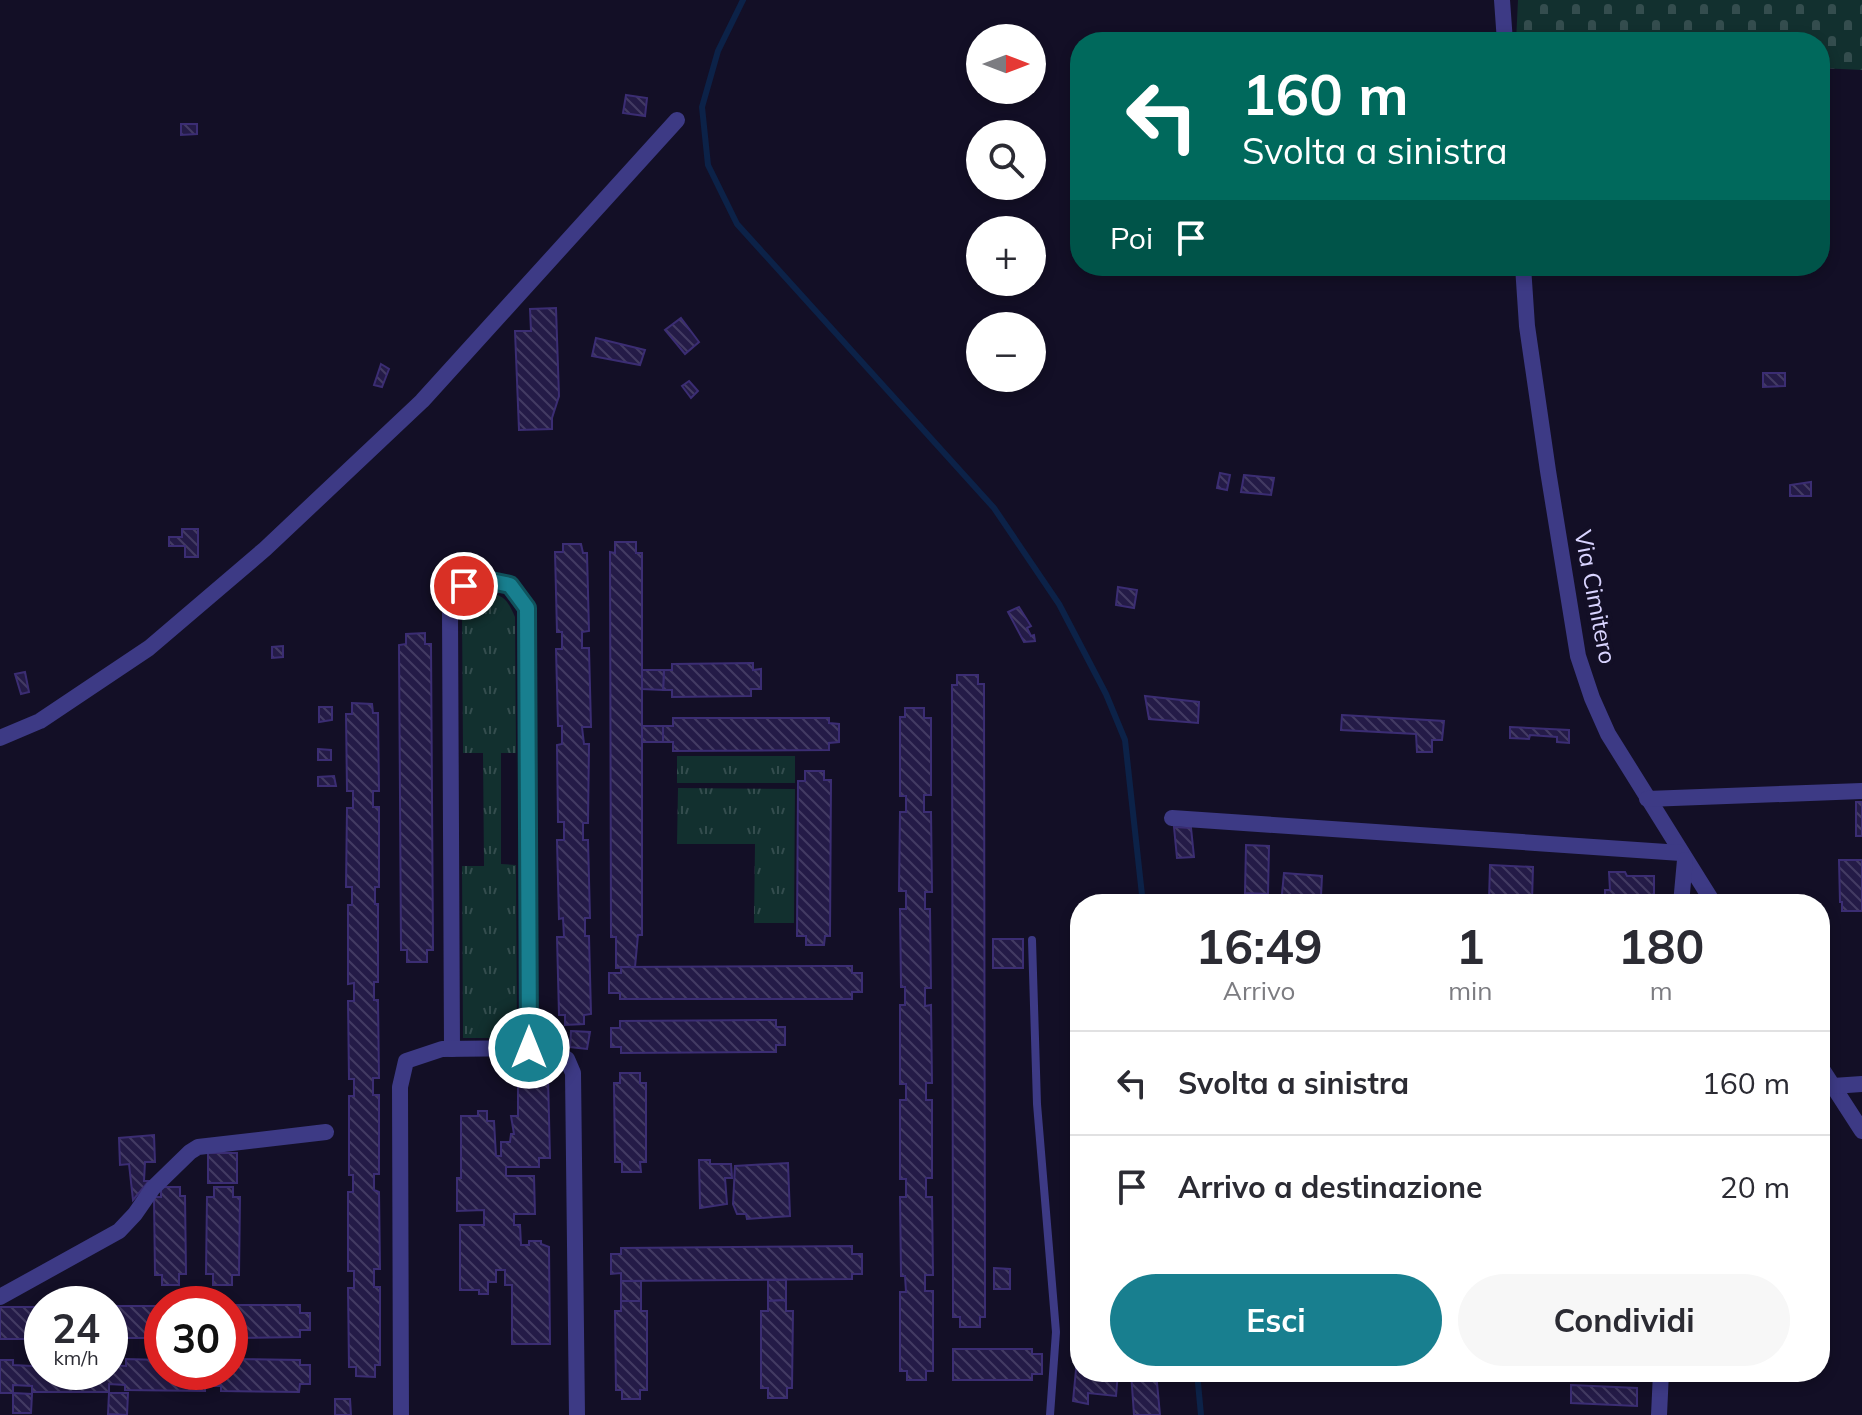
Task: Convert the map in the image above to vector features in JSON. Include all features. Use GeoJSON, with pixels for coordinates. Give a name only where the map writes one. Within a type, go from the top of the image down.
{"type":"FeatureCollection","features":[{"type":"Feature","properties":{"kind":"street"},"geometry":{"type":"LineString","coordinates":[[1502,0],[1504,32]]}},
{"type":"Feature","properties":{"kind":"street"},"geometry":{"type":"LineString","coordinates":[[0,738],[40,721],[149,648],[265,549],[422,401],[677,120]]}},
{"type":"Feature","properties":{"kind":"street","name":"Via Cimitero"},"geometry":{"type":"LineString","coordinates":[[1524,276],[1527,326],[1545,456],[1578,656],[1608,734],[1708,894]]}},
{"type":"Feature","properties":{"kind":"street"},"geometry":{"type":"LineString","coordinates":[[452,1049],[450,611],[454,595],[464,586],[486,580],[510,585],[527,608],[529,1048]]}},
{"type":"Feature","properties":{"kind":"street"},"geometry":{"type":"LineString","coordinates":[[1647,799],[1862,791]]}},
{"type":"Feature","properties":{"kind":"street"},"geometry":{"type":"LineString","coordinates":[[1172,818],[1683,856],[1681,894]]}},
{"type":"Feature","properties":{"kind":"street"},"geometry":{"type":"LineString","coordinates":[[401,1415],[400,1087],[406,1061],[442,1049],[549,1048],[567,1059],[573,1073],[577,1415]]}},
{"type":"Feature","properties":{"kind":"street"},"geometry":{"type":"LineString","coordinates":[[1830,1081],[1862,1131]]}},
{"type":"Feature","properties":{"kind":"street"},"geometry":{"type":"LineString","coordinates":[[1833,1086],[1862,1084]]}},
{"type":"Feature","properties":{"kind":"street"},"geometry":{"type":"LineString","coordinates":[[0,1297],[119,1231],[153,1188],[198,1147],[326,1132]]}},
{"type":"Feature","properties":{"kind":"street"},"geometry":{"type":"LineString","coordinates":[[1659,1415],[1661,1382]]}},
{"type":"Feature","properties":{"kind":"lane"},"geometry":{"type":"LineString","coordinates":[[1032,940],[1037,1104],[1056,1332],[1050,1415]]}},
{"type":"Feature","properties":{"kind":"green space"},"geometry":{"type":"Polygon","coordinates":[[[1518,0],[1862,0],[1862,70],[1830,68],[1830,32],[1516,32],[1518,0]]]}},
{"type":"Feature","properties":{"kind":"green space"},"geometry":{"type":"Polygon","coordinates":[[[483,593],[504,599],[515,617],[516,753],[501,753],[501,864],[516,865],[517,1038],[463,1038],[462,866],[484,866],[483,753],[463,753],[462,610],[470,598],[483,593]]]}},
{"type":"Feature","properties":{"kind":"green space"},"geometry":{"type":"Polygon","coordinates":[[[677,756],[795,756],[795,783],[677,783],[677,756]]]}},
{"type":"Feature","properties":{"kind":"green space"},"geometry":{"type":"Polygon","coordinates":[[[678,788],[795,789],[794,923],[754,923],[755,844],[677,844],[678,788]]]}},
{"type":"Feature","properties":{"kind":"building"},"geometry":{"type":"Polygon","coordinates":[[[626,95],[647,98],[645,116],[623,113],[626,95]]]}},
{"type":"Feature","properties":{"kind":"building"},"geometry":{"type":"Polygon","coordinates":[[[181,124],[197,124],[197,134],[181,135],[181,124]]]}},
{"type":"Feature","properties":{"kind":"building"},"geometry":{"type":"Polygon","coordinates":[[[556,308],[559,396],[552,429],[519,430],[515,331],[531,331],[530,309],[556,308]]]}},
{"type":"Feature","properties":{"kind":"building"},"geometry":{"type":"Polygon","coordinates":[[[681,318],[699,342],[685,354],[665,330],[681,318]]]}},
{"type":"Feature","properties":{"kind":"building"},"geometry":{"type":"Polygon","coordinates":[[[596,338],[645,350],[640,365],[592,356],[596,338]]]}},
{"type":"Feature","properties":{"kind":"building"},"geometry":{"type":"Polygon","coordinates":[[[381,364],[389,369],[382,387],[374,385],[381,364]]]}},
{"type":"Feature","properties":{"kind":"building"},"geometry":{"type":"Polygon","coordinates":[[[1763,373],[1785,373],[1785,386],[1763,387],[1763,373]]]}},
{"type":"Feature","properties":{"kind":"building"},"geometry":{"type":"Polygon","coordinates":[[[689,381],[698,391],[691,398],[682,386],[689,381]]]}},
{"type":"Feature","properties":{"kind":"building"},"geometry":{"type":"Polygon","coordinates":[[[1220,473],[1230,475],[1227,490],[1217,488],[1220,473]]]}},
{"type":"Feature","properties":{"kind":"building"},"geometry":{"type":"Polygon","coordinates":[[[1244,475],[1274,478],[1271,495],[1241,492],[1244,475]]]}},
{"type":"Feature","properties":{"kind":"building"},"geometry":{"type":"Polygon","coordinates":[[[1811,482],[1811,496],[1790,496],[1790,485],[1811,482]]]}},
{"type":"Feature","properties":{"kind":"building"},"geometry":{"type":"Polygon","coordinates":[[[182,529],[198,529],[198,557],[185,557],[185,546],[169,546],[169,537],[182,537],[182,529]]]}},
{"type":"Feature","properties":{"kind":"building"},"geometry":{"type":"Polygon","coordinates":[[[615,542],[636,542],[636,553],[642,553],[642,935],[638,935],[635,967],[616,968],[616,937],[611,937],[610,552],[615,553],[615,542]]]}},
{"type":"Feature","properties":{"kind":"building"},"geometry":{"type":"Polygon","coordinates":[[[563,544],[581,544],[583,553],[587,553],[589,631],[582,632],[582,648],[589,648],[591,727],[582,727],[584,744],[589,744],[588,823],[583,823],[583,840],[588,840],[590,918],[585,918],[585,936],[589,936],[591,1014],[584,1015],[584,1024],[565,1025],[565,1015],[559,1015],[557,937],[564,937],[563,918],[559,919],[557,840],[564,840],[564,822],[558,822],[557,745],[562,744],[562,726],[558,726],[556,649],[562,649],[562,632],[557,632],[555,552],[563,552],[563,544]]]}},
{"type":"Feature","properties":{"kind":"building"},"geometry":{"type":"Polygon","coordinates":[[[1118,587],[1137,590],[1134,608],[1116,605],[1118,587]]]}},
{"type":"Feature","properties":{"kind":"building"},"geometry":{"type":"Polygon","coordinates":[[[1019,607],[1031,626],[1027,628],[1035,641],[1024,642],[1008,612],[1019,607]]]}},
{"type":"Feature","properties":{"kind":"building"},"geometry":{"type":"Polygon","coordinates":[[[425,633],[425,644],[431,644],[433,950],[427,950],[427,962],[407,962],[407,950],[401,950],[399,645],[406,644],[406,634],[425,633]]]}},
{"type":"Feature","properties":{"kind":"building"},"geometry":{"type":"Polygon","coordinates":[[[283,646],[283,657],[272,658],[272,647],[283,646]]]}},
{"type":"Feature","properties":{"kind":"building"},"geometry":{"type":"Polygon","coordinates":[[[753,663],[753,670],[761,669],[761,689],[751,689],[751,696],[672,697],[672,690],[663,690],[664,670],[672,670],[672,664],[753,663]]]}},
{"type":"Feature","properties":{"kind":"building"},"geometry":{"type":"Polygon","coordinates":[[[642,670],[664,670],[663,690],[642,689],[642,670]]]}},
{"type":"Feature","properties":{"kind":"building"},"geometry":{"type":"Polygon","coordinates":[[[25,672],[29,692],[21,694],[15,674],[25,672]]]}},
{"type":"Feature","properties":{"kind":"building"},"geometry":{"type":"Polygon","coordinates":[[[957,675],[978,675],[978,684],[984,684],[985,1317],[980,1317],[980,1327],[960,1327],[960,1317],[953,1317],[952,685],[957,685],[957,675]]]}},
{"type":"Feature","properties":{"kind":"building"},"geometry":{"type":"Polygon","coordinates":[[[1145,696],[1199,702],[1198,723],[1149,719],[1145,696]]]}},
{"type":"Feature","properties":{"kind":"building"},"geometry":{"type":"Polygon","coordinates":[[[352,703],[372,704],[373,713],[378,713],[379,791],[373,791],[373,807],[379,807],[379,887],[375,887],[375,904],[378,904],[378,982],[374,982],[374,1000],[378,1000],[379,1078],[373,1078],[373,1095],[379,1095],[379,1174],[374,1174],[374,1190],[379,1192],[380,1269],[374,1269],[374,1287],[380,1287],[380,1365],[375,1365],[375,1377],[356,1376],[356,1367],[349,1367],[348,1288],[354,1288],[354,1271],[348,1271],[348,1192],[353,1192],[353,1175],[349,1175],[349,1096],[354,1096],[354,1079],[349,1079],[348,1001],[354,1001],[354,983],[348,984],[348,905],[352,905],[352,887],[346,887],[347,808],[353,808],[353,791],[347,791],[346,714],[352,714],[352,703]]]}},
{"type":"Feature","properties":{"kind":"building"},"geometry":{"type":"Polygon","coordinates":[[[319,707],[332,707],[332,720],[319,722],[319,707]]]}},
{"type":"Feature","properties":{"kind":"building"},"geometry":{"type":"Polygon","coordinates":[[[905,708],[924,708],[924,718],[931,718],[931,795],[924,795],[924,812],[931,812],[932,892],[925,892],[925,909],[930,909],[931,988],[925,988],[925,1006],[931,1005],[932,1083],[926,1083],[926,1100],[932,1100],[932,1178],[926,1178],[926,1197],[932,1197],[933,1275],[925,1275],[925,1291],[933,1291],[933,1371],[926,1371],[926,1380],[907,1380],[907,1371],[900,1371],[900,1292],[906,1292],[905,1276],[901,1276],[900,1197],[906,1197],[906,1179],[900,1179],[900,1100],[906,1100],[906,1084],[900,1084],[900,1005],[905,1005],[905,987],[901,987],[900,909],[906,909],[906,891],[899,891],[900,812],[906,812],[906,796],[900,796],[900,717],[905,717],[905,708]]]}},
{"type":"Feature","properties":{"kind":"building"},"geometry":{"type":"Polygon","coordinates":[[[1342,715],[1444,721],[1442,740],[1432,740],[1432,752],[1417,752],[1416,734],[1341,730],[1342,715]]]}},
{"type":"Feature","properties":{"kind":"building"},"geometry":{"type":"Polygon","coordinates":[[[673,718],[829,718],[829,723],[839,724],[839,742],[829,743],[829,750],[673,751],[673,742],[663,742],[663,726],[673,726],[673,718]]]}},
{"type":"Feature","properties":{"kind":"building"},"geometry":{"type":"Polygon","coordinates":[[[642,726],[663,726],[663,742],[642,742],[642,726]]]}},
{"type":"Feature","properties":{"kind":"building"},"geometry":{"type":"Polygon","coordinates":[[[1510,727],[1569,730],[1569,743],[1557,742],[1557,737],[1530,735],[1529,739],[1510,738],[1510,727]]]}},
{"type":"Feature","properties":{"kind":"building"},"geometry":{"type":"Polygon","coordinates":[[[318,749],[331,750],[331,760],[318,760],[318,749]]]}},
{"type":"Feature","properties":{"kind":"building"},"geometry":{"type":"Polygon","coordinates":[[[805,771],[824,771],[824,780],[831,780],[830,936],[825,936],[824,945],[806,945],[806,936],[797,936],[798,781],[805,781],[805,771]]]}},
{"type":"Feature","properties":{"kind":"building"},"geometry":{"type":"Polygon","coordinates":[[[334,776],[336,786],[318,786],[318,777],[334,776]]]}},
{"type":"Feature","properties":{"kind":"building"},"geometry":{"type":"Polygon","coordinates":[[[1856,802],[1862,802],[1862,836],[1856,836],[1856,802]]]}},
{"type":"Feature","properties":{"kind":"building"},"geometry":{"type":"Polygon","coordinates":[[[1174,827],[1191,828],[1194,857],[1177,858],[1174,827]]]}},
{"type":"Feature","properties":{"kind":"building"},"geometry":{"type":"Polygon","coordinates":[[[1246,845],[1269,846],[1268,894],[1245,893],[1246,845]]]}},
{"type":"Feature","properties":{"kind":"building"},"geometry":{"type":"Polygon","coordinates":[[[1839,860],[1862,860],[1862,911],[1842,911],[1839,860]]]}},
{"type":"Feature","properties":{"kind":"building"},"geometry":{"type":"Polygon","coordinates":[[[1490,865],[1533,867],[1532,894],[1489,894],[1490,865]]]}},
{"type":"Feature","properties":{"kind":"building"},"geometry":{"type":"Polygon","coordinates":[[[1609,872],[1654,876],[1654,894],[1605,894],[1605,890],[1610,890],[1609,872]]]}},
{"type":"Feature","properties":{"kind":"building"},"geometry":{"type":"Polygon","coordinates":[[[1284,873],[1322,876],[1321,894],[1282,894],[1284,873]]]}},
{"type":"Feature","properties":{"kind":"building"},"geometry":{"type":"Polygon","coordinates":[[[993,939],[1023,939],[1023,968],[993,968],[993,939]]]}},
{"type":"Feature","properties":{"kind":"building"},"geometry":{"type":"Polygon","coordinates":[[[852,966],[852,973],[862,973],[862,992],[852,992],[852,999],[620,999],[620,993],[609,993],[609,973],[621,973],[621,967],[852,966]]]}},
{"type":"Feature","properties":{"kind":"building"},"geometry":{"type":"Polygon","coordinates":[[[776,1020],[776,1027],[785,1027],[785,1045],[776,1045],[776,1052],[621,1053],[621,1047],[611,1047],[611,1028],[620,1028],[620,1021],[776,1020]]]}},
{"type":"Feature","properties":{"kind":"building"},"geometry":{"type":"Polygon","coordinates":[[[571,1031],[590,1032],[587,1049],[570,1047],[571,1031]]]}},
{"type":"Feature","properties":{"kind":"building"},"geometry":{"type":"Polygon","coordinates":[[[620,1073],[640,1073],[640,1083],[646,1083],[646,1162],[640,1162],[641,1172],[622,1172],[622,1162],[615,1162],[614,1083],[620,1083],[620,1073]]]}},
{"type":"Feature","properties":{"kind":"building"},"geometry":{"type":"Polygon","coordinates":[[[518,1077],[548,1077],[550,1158],[539,1158],[539,1167],[506,1167],[506,1176],[534,1176],[535,1214],[514,1214],[514,1225],[520,1225],[521,1245],[541,1241],[549,1247],[550,1344],[512,1344],[512,1285],[505,1285],[505,1270],[496,1270],[496,1282],[488,1282],[488,1294],[479,1294],[479,1290],[460,1290],[460,1225],[484,1225],[484,1210],[457,1211],[457,1178],[461,1178],[461,1116],[478,1116],[478,1111],[487,1111],[487,1121],[494,1121],[496,1156],[501,1156],[501,1142],[510,1142],[511,1134],[514,1134],[511,1116],[518,1116],[518,1077]]]}},
{"type":"Feature","properties":{"kind":"building"},"geometry":{"type":"Polygon","coordinates":[[[154,1135],[155,1162],[145,1162],[144,1181],[149,1181],[133,1200],[129,1164],[120,1165],[119,1138],[154,1135]]]}},
{"type":"Feature","properties":{"kind":"building"},"geometry":{"type":"Polygon","coordinates":[[[208,1153],[237,1153],[237,1183],[208,1183],[208,1153]]]}},
{"type":"Feature","properties":{"kind":"building"},"geometry":{"type":"Polygon","coordinates":[[[699,1160],[710,1160],[710,1164],[731,1164],[732,1178],[725,1178],[727,1204],[700,1208],[699,1160]]]}},
{"type":"Feature","properties":{"kind":"building"},"geometry":{"type":"Polygon","coordinates":[[[788,1163],[790,1216],[747,1219],[746,1214],[737,1214],[733,1204],[735,1166],[788,1163]]]}},
{"type":"Feature","properties":{"kind":"building"},"geometry":{"type":"Polygon","coordinates":[[[161,1187],[180,1187],[180,1196],[185,1196],[186,1274],[179,1274],[179,1285],[162,1285],[162,1275],[155,1275],[154,1197],[161,1197],[161,1187]]]}},
{"type":"Feature","properties":{"kind":"building"},"geometry":{"type":"Polygon","coordinates":[[[214,1187],[233,1187],[233,1197],[240,1197],[239,1275],[232,1275],[232,1285],[213,1285],[213,1274],[206,1274],[207,1197],[214,1197],[214,1187]]]}},
{"type":"Feature","properties":{"kind":"building"},"geometry":{"type":"Polygon","coordinates":[[[852,1246],[852,1254],[862,1254],[862,1274],[852,1274],[852,1279],[621,1281],[621,1273],[611,1274],[611,1254],[621,1254],[621,1248],[852,1246]]]}},
{"type":"Feature","properties":{"kind":"building"},"geometry":{"type":"Polygon","coordinates":[[[994,1268],[1010,1269],[1010,1289],[994,1289],[994,1268]]]}},
{"type":"Feature","properties":{"kind":"building"},"geometry":{"type":"Polygon","coordinates":[[[768,1280],[786,1280],[786,1300],[768,1301],[768,1280]]]}},
{"type":"Feature","properties":{"kind":"building"},"geometry":{"type":"Polygon","coordinates":[[[621,1281],[641,1281],[641,1301],[621,1301],[621,1281]]]}},
{"type":"Feature","properties":{"kind":"building"},"geometry":{"type":"Polygon","coordinates":[[[786,1300],[786,1311],[793,1311],[792,1388],[787,1388],[787,1398],[768,1398],[768,1388],[761,1388],[761,1311],[768,1311],[768,1301],[786,1300]]]}},
{"type":"Feature","properties":{"kind":"building"},"geometry":{"type":"Polygon","coordinates":[[[621,1301],[641,1301],[641,1311],[647,1311],[647,1390],[640,1390],[640,1399],[622,1399],[622,1390],[616,1390],[615,1311],[621,1311],[621,1301]]]}},
{"type":"Feature","properties":{"kind":"building"},"geometry":{"type":"Polygon","coordinates":[[[248,1305],[300,1305],[300,1313],[310,1313],[310,1330],[300,1330],[300,1337],[248,1338],[248,1305]]]}},
{"type":"Feature","properties":{"kind":"building"},"geometry":{"type":"Polygon","coordinates":[[[128,1306],[144,1306],[144,1338],[128,1338],[128,1306]]]}},
{"type":"Feature","properties":{"kind":"building"},"geometry":{"type":"Polygon","coordinates":[[[0,1307],[24,1307],[24,1339],[0,1339],[0,1307]]]}},
{"type":"Feature","properties":{"kind":"building"},"geometry":{"type":"Polygon","coordinates":[[[953,1349],[1032,1349],[1032,1354],[1042,1354],[1042,1374],[1032,1374],[1032,1380],[953,1380],[953,1349]]]}},
{"type":"Feature","properties":{"kind":"building"},"geometry":{"type":"Polygon","coordinates":[[[128,1359],[144,1360],[144,1390],[205,1391],[125,1390],[128,1390],[128,1359]]]}},
{"type":"Feature","properties":{"kind":"building"},"geometry":{"type":"Polygon","coordinates":[[[248,1359],[300,1360],[300,1365],[310,1365],[310,1384],[300,1384],[299,1392],[221,1391],[248,1390],[248,1359]]]}},
{"type":"Feature","properties":{"kind":"building"},"geometry":{"type":"Polygon","coordinates":[[[0,1360],[13,1360],[13,1365],[24,1366],[24,1386],[13,1385],[13,1393],[0,1393],[0,1360]]]}},
{"type":"Feature","properties":{"kind":"building"},"geometry":{"type":"Polygon","coordinates":[[[1075,1382],[1117,1382],[1116,1396],[1088,1393],[1088,1404],[1073,1401],[1075,1382]]]}},
{"type":"Feature","properties":{"kind":"building"},"geometry":{"type":"Polygon","coordinates":[[[1132,1382],[1157,1382],[1160,1415],[1134,1415],[1132,1382]]]}},
{"type":"Feature","properties":{"kind":"building"},"geometry":{"type":"Polygon","coordinates":[[[1571,1385],[1637,1388],[1637,1406],[1571,1403],[1571,1385]]]}},
{"type":"Feature","properties":{"kind":"building"},"geometry":{"type":"Polygon","coordinates":[[[32,1390],[109,1390],[109,1392],[32,1390]]]}},
{"type":"Feature","properties":{"kind":"building"},"geometry":{"type":"Polygon","coordinates":[[[13,1393],[32,1394],[31,1413],[13,1413],[13,1393]]]}},
{"type":"Feature","properties":{"kind":"building"},"geometry":{"type":"Polygon","coordinates":[[[109,1393],[128,1393],[127,1415],[108,1414],[109,1393]]]}},
{"type":"Feature","properties":{"kind":"building"},"geometry":{"type":"Polygon","coordinates":[[[335,1399],[350,1399],[351,1415],[335,1415],[335,1399]]]}},
{"type":"Feature","properties":{"kind":"waterway"},"geometry":{"type":"LineString","coordinates":[[743,0],[718,51],[702,107],[708,165],[737,224],[994,508],[1059,604],[1106,694],[1125,740],[1142,894]]}},
{"type":"Feature","properties":{"kind":"waterway"},"geometry":{"type":"LineString","coordinates":[[1198,1382],[1201,1415]]}},
{"type":"Feature","properties":{"kind":"route"},"geometry":{"type":"LineString","coordinates":[[464,586],[486,580],[510,585],[527,608],[529,1048]]}}]}
